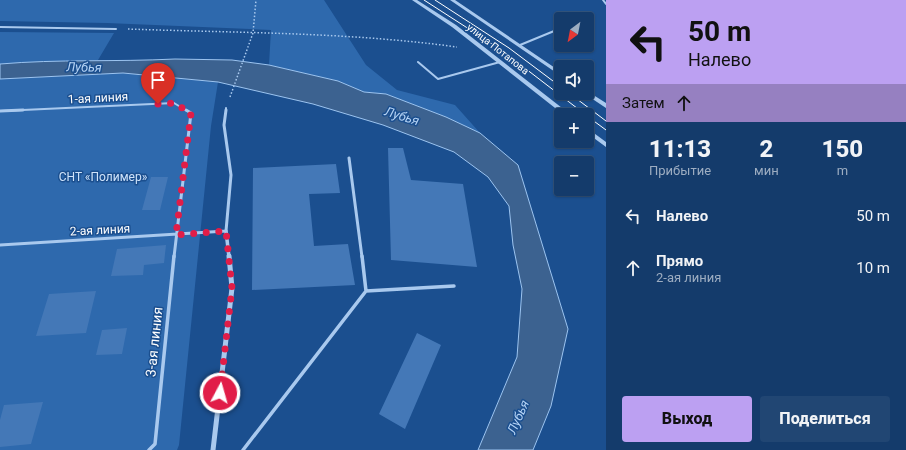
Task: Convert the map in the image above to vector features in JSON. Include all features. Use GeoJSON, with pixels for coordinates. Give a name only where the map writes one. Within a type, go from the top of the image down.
{"type":"FeatureCollection","features":[{"type":"Feature","properties":{"kind":"street","name":"улица Потапова"},"geometry":{"type":"LineString","coordinates":[[414,0],[454,26],[559,108]]}},
{"type":"Feature","properties":{"kind":"street","name":"улица Потапова"},"geometry":{"type":"LineString","coordinates":[[452,0],[554,69]]}},
{"type":"Feature","properties":{"kind":"street"},"geometry":{"type":"LineString","coordinates":[[594,97],[606,106]]}},
{"type":"Feature","properties":{"kind":"street"},"geometry":{"type":"LineString","coordinates":[[594,136],[606,145]]}},
{"type":"Feature","properties":{"kind":"street"},"geometry":{"type":"LineString","coordinates":[[213,450],[232,288],[226,231]]}},
{"type":"Feature","properties":{"kind":"lane"},"geometry":{"type":"LineString","coordinates":[[603,0],[606,4]]}},
{"type":"Feature","properties":{"kind":"lane"},"geometry":{"type":"LineString","coordinates":[[0,27],[116,29]]}},
{"type":"Feature","properties":{"kind":"lane"},"geometry":{"type":"LineString","coordinates":[[520,45],[554,31]]}},
{"type":"Feature","properties":{"kind":"lane"},"geometry":{"type":"LineString","coordinates":[[418,62],[438,79],[500,62]]}},
{"type":"Feature","properties":{"kind":"lane","name":"1-ая линия"},"geometry":{"type":"LineString","coordinates":[[0,111],[174,103],[191,113],[176,235]]}},
{"type":"Feature","properties":{"kind":"lane"},"geometry":{"type":"LineString","coordinates":[[226,108],[224,125],[231,175],[226,231]]}},
{"type":"Feature","properties":{"kind":"lane"},"geometry":{"type":"LineString","coordinates":[[243,450],[366,291],[349,158]]}},
{"type":"Feature","properties":{"kind":"lane","name":"2-ая линия"},"geometry":{"type":"LineString","coordinates":[[0,245],[226,231]]}},
{"type":"Feature","properties":{"kind":"lane","name":"3-ая линия"},"geometry":{"type":"LineString","coordinates":[[149,450],[155,444],[176,235]]}},
{"type":"Feature","properties":{"kind":"lane"},"geometry":{"type":"LineString","coordinates":[[366,291],[454,286]]}},
{"type":"Feature","properties":{"kind":"path"},"geometry":{"type":"LineString","coordinates":[[226,108],[253,33],[256,0]]}},
{"type":"Feature","properties":{"kind":"path"},"geometry":{"type":"LineString","coordinates":[[116,29],[253,33],[421,42],[457,47]]}},
{"type":"Feature","properties":{"kind":"green space"},"geometry":{"type":"Polygon","coordinates":[[[0,0],[324,0],[366,65],[397,90],[455,105],[480,133],[446,117],[386,94],[364,92],[338,81],[269,65],[271,30],[107,23],[0,21],[0,0]]]}},
{"type":"Feature","properties":{"kind":"green space"},"geometry":{"type":"Polygon","coordinates":[[[0,32],[114,33],[98,60],[0,64],[0,32]]]}},
{"type":"Feature","properties":{"kind":"green space","name":"СНТ «Полимер»"},"geometry":{"type":"Polygon","coordinates":[[[123,73],[218,82],[211,126],[179,445],[177,450],[0,450],[0,79],[123,73]]]}},
{"type":"Feature","properties":{"kind":"water","name":"Лубья"},"geometry":{"type":"Polygon","coordinates":[[[175,59],[232,60],[269,65],[338,81],[364,92],[386,94],[446,117],[480,133],[518,165],[568,329],[551,406],[533,450],[478,450],[517,357],[522,289],[513,245],[509,206],[488,177],[454,152],[383,125],[313,104],[218,82],[123,73],[0,79],[0,64],[175,59]]]}},
{"type":"Feature","properties":{"kind":"building"},"geometry":{"type":"Polygon","coordinates":[[[388,148],[403,148],[411,180],[463,184],[477,267],[391,260],[388,148]]]}},
{"type":"Feature","properties":{"kind":"building"},"geometry":{"type":"Polygon","coordinates":[[[336,164],[340,193],[309,194],[314,246],[348,244],[355,285],[252,290],[253,168],[336,164]]]}},
{"type":"Feature","properties":{"kind":"building"},"geometry":{"type":"Polygon","coordinates":[[[151,177],[168,177],[160,210],[142,210],[151,177]]]}},
{"type":"Feature","properties":{"kind":"building"},"geometry":{"type":"Polygon","coordinates":[[[166,245],[164,263],[144,265],[143,275],[111,276],[117,249],[166,245]]]}},
{"type":"Feature","properties":{"kind":"building"},"geometry":{"type":"Polygon","coordinates":[[[96,291],[86,333],[36,336],[49,294],[96,291]]]}},
{"type":"Feature","properties":{"kind":"building"},"geometry":{"type":"Polygon","coordinates":[[[127,328],[122,354],[96,355],[102,330],[127,328]]]}},
{"type":"Feature","properties":{"kind":"building"},"geometry":{"type":"Polygon","coordinates":[[[417,333],[441,345],[405,429],[379,414],[417,333]]]}},
{"type":"Feature","properties":{"kind":"building"},"geometry":{"type":"Polygon","coordinates":[[[43,402],[31,444],[0,447],[0,420],[4,405],[43,402]]]}},
{"type":"Feature","properties":{"kind":"tram line"},"geometry":{"type":"LineString","coordinates":[[424,0],[500,49],[577,108]]}},
{"type":"Feature","properties":{"kind":"tram line"},"geometry":{"type":"LineString","coordinates":[[435,0],[509,48],[554,82]]}},
{"type":"Feature","properties":{"kind":"tram line"},"geometry":{"type":"LineString","coordinates":[[578,100],[606,121]]}},
{"type":"Feature","properties":{"kind":"tram line"},"geometry":{"type":"LineString","coordinates":[[594,121],[606,130]]}},
{"type":"Feature","properties":{"kind":"route"},"geometry":{"type":"LineString","coordinates":[[158,104],[174,103],[191,113],[176,235],[226,231],[232,288],[220,393]]}}]}
